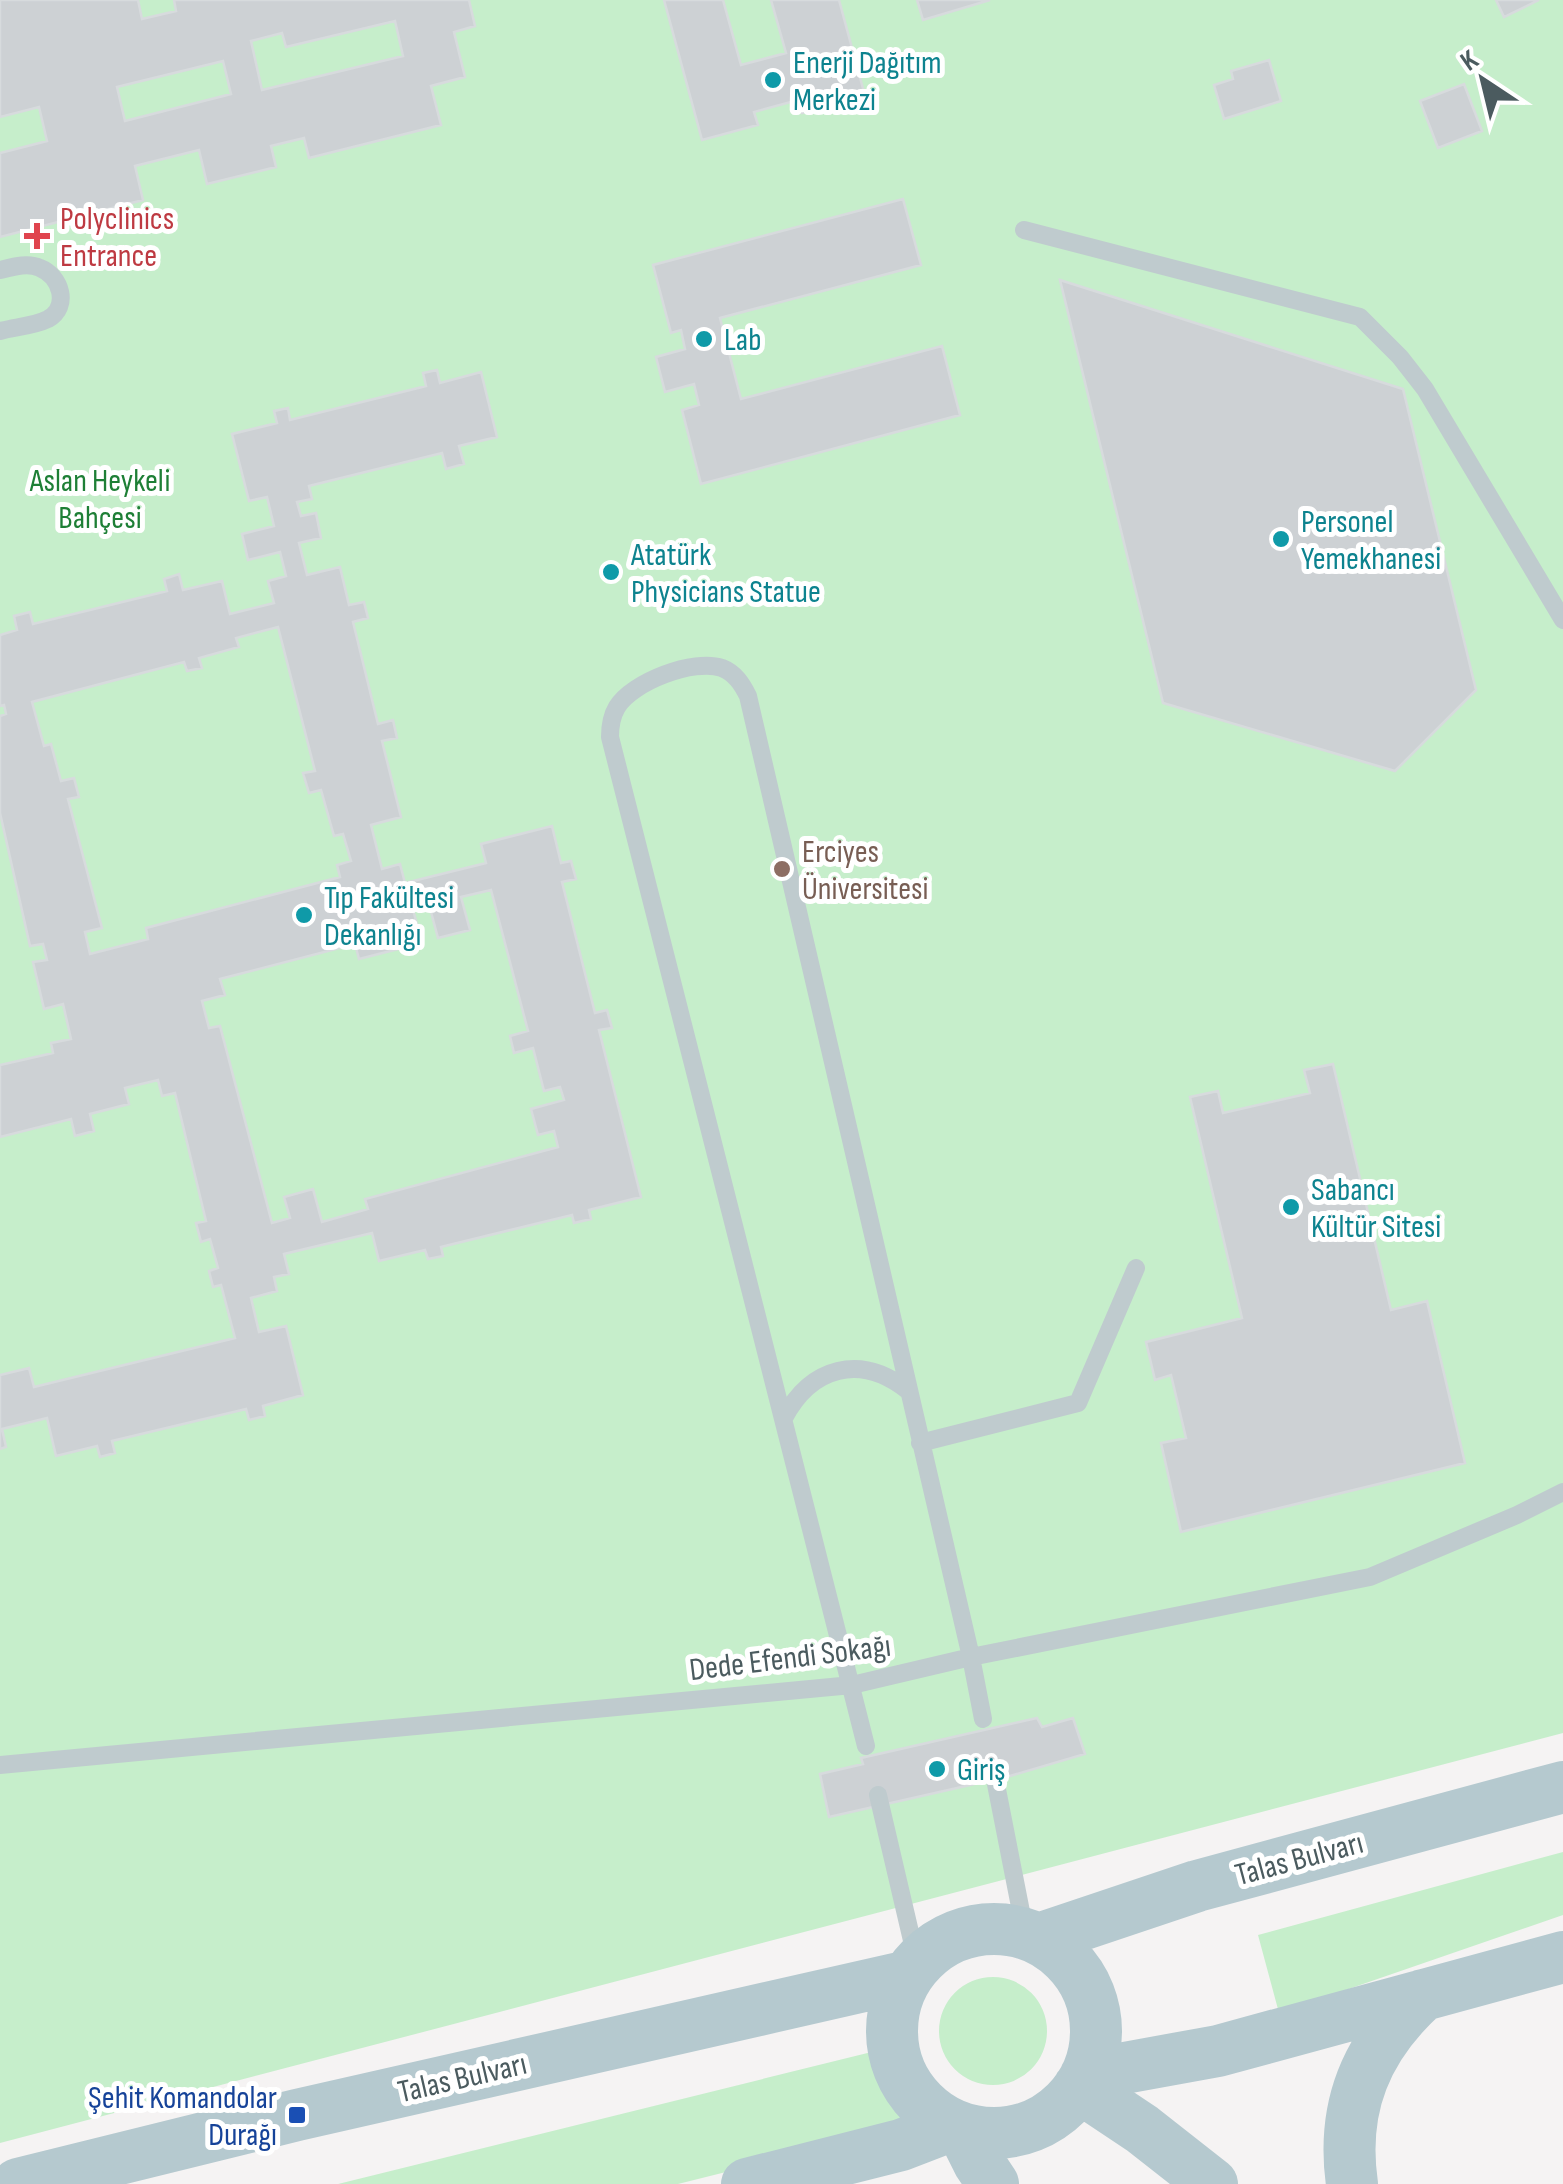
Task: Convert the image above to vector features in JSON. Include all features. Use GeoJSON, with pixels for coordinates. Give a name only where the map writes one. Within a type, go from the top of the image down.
{"type":"FeatureCollection","features":[{"type":"Feature","properties":{"kind":"main road","name":"Talas Bulvarı"},"geometry":{"type":"LineString","coordinates":[[1032,1936],[1197,1886],[1563,1786]]}},
{"type":"Feature","properties":{"kind":"main road"},"geometry":{"type":"LineString","coordinates":[[996,1928],[1032,1936],[1051,1945],[1073,1965],[1088,1990],[1096,2018],[1095,2047],[1083,2081],[1070,2100],[1048,2119],[1020,2130],[991,2134],[958,2127],[936,2116],[914,2097],[898,2072],[891,2044],[892,2014],[900,1986],[940,1943],[967,1931],[996,1928]]}},
{"type":"Feature","properties":{"kind":"main road"},"geometry":{"type":"LineString","coordinates":[[1083,2081],[1218,2051],[1563,1957]]}},
{"type":"Feature","properties":{"kind":"main road","name":"Talas Bulvarı"},"geometry":{"type":"LineString","coordinates":[[18,2184],[912,1969]]}},
{"type":"Feature","properties":{"kind":"main road"},"geometry":{"type":"LineString","coordinates":[[1352,2184],[1350,2131],[1355,2100],[1366,2070],[1380,2042],[1423,1996]]}},
{"type":"Feature","properties":{"kind":"main road"},"geometry":{"type":"LineString","coordinates":[[1083,2081],[1212,2184]]}},
{"type":"Feature","properties":{"kind":"main road"},"geometry":{"type":"LineString","coordinates":[[747,2184],[958,2127]]}},
{"type":"Feature","properties":{"kind":"main road"},"geometry":{"type":"LineString","coordinates":[[958,2127],[993,2184]]}},
{"type":"Feature","properties":{"kind":"lane"},"geometry":{"type":"LineString","coordinates":[[1024,230],[1360,318],[1400,357],[1424,389],[1563,620]]}},
{"type":"Feature","properties":{"kind":"lane"},"geometry":{"type":"LineString","coordinates":[[0,270],[38,266],[60,288],[61,301],[59,310],[46,320],[0,331]]}},
{"type":"Feature","properties":{"kind":"lane"},"geometry":{"type":"LineString","coordinates":[[866,1746],[610,737],[611,722],[625,697],[660,676],[683,669],[722,668],[734,675],[748,696],[983,1719]]}},
{"type":"Feature","properties":{"kind":"lane"},"geometry":{"type":"LineString","coordinates":[[920,1443],[1078,1404],[1136,1268]]}},
{"type":"Feature","properties":{"kind":"lane"},"geometry":{"type":"LineString","coordinates":[[784,1418],[804,1388],[836,1371],[875,1372],[907,1390]]}},
{"type":"Feature","properties":{"kind":"lane","name":"Dede Efendi Sokağı"},"geometry":{"type":"LineString","coordinates":[[0,1765],[852,1685],[1370,1576],[1563,1492]]}},
{"type":"Feature","properties":{"kind":"lane"},"geometry":{"type":"LineString","coordinates":[[993,1768],[1032,1936]]}},
{"type":"Feature","properties":{"kind":"lane"},"geometry":{"type":"LineString","coordinates":[[878,1795],[912,1969]]}},
{"type":"Feature","properties":{"kind":"green space","name":"Erciyes Üniversitesi"},"geometry":{"type":"Polygon","coordinates":[[[0,0],[1563,0],[1563,1733],[0,2143],[0,0]]]}},
{"type":"Feature","properties":{"kind":"green space"},"geometry":{"type":"Polygon","coordinates":[[[1563,1852],[1563,1915],[1279,2013],[1258,1935],[1563,1852]]]}},
{"type":"Feature","properties":{"kind":"green space"},"geometry":{"type":"Polygon","coordinates":[[[993,1977],[1014,1981],[1031,1993],[1043,2010],[1047,2031],[1043,2052],[1031,2069],[1014,2081],[993,2085],[972,2081],[955,2069],[943,2052],[939,2031],[943,2010],[955,1993],[972,1981],[993,1977]]]}},
{"type":"Feature","properties":{"kind":"green space"},"geometry":{"type":"Polygon","coordinates":[[[904,2044],[923,2123],[678,2184],[338,2184],[904,2044]]]}},
{"type":"Feature","properties":{"kind":"building"},"geometry":{"type":"Polygon","coordinates":[[[0,0],[138,0],[142,19],[176,11],[174,0],[469,0],[475,26],[454,32],[465,77],[431,86],[441,125],[309,158],[304,138],[271,146],[276,167],[207,184],[199,150],[135,166],[143,200],[0,237],[0,153],[47,141],[39,107],[0,117],[0,0]],[[395,21],[286,47],[282,33],[251,41],[262,90],[403,56],[395,21]],[[223,61],[117,87],[125,121],[231,94],[223,61]]]}},
{"type":"Feature","properties":{"kind":"building","name":"Enerji Dağıtım Merkezi"},"geometry":{"type":"Polygon","coordinates":[[[664,0],[723,0],[741,65],[786,53],[771,0],[839,0],[865,96],[802,113],[798,100],[754,112],[758,125],[702,140],[664,0]]]}},
{"type":"Feature","properties":{"kind":"building"},"geometry":{"type":"Polygon","coordinates":[[[917,0],[990,0],[923,20],[917,0]]]}},
{"type":"Feature","properties":{"kind":"building"},"geometry":{"type":"Polygon","coordinates":[[[1496,0],[1539,0],[1504,17],[1496,0]]]}},
{"type":"Feature","properties":{"kind":"building"},"geometry":{"type":"Polygon","coordinates":[[[1269,60],[1281,101],[1224,119],[1214,85],[1233,79],[1231,71],[1269,60]]]}},
{"type":"Feature","properties":{"kind":"building"},"geometry":{"type":"Polygon","coordinates":[[[1464,84],[1482,131],[1438,148],[1420,101],[1464,84]]]}},
{"type":"Feature","properties":{"kind":"building","name":"Lab"},"geometry":{"type":"Polygon","coordinates":[[[903,199],[921,265],[720,318],[741,399],[942,346],[960,415],[701,484],[682,410],[699,405],[694,384],[665,392],[656,357],[685,349],[681,330],[671,333],[653,265],[903,199]]]}},
{"type":"Feature","properties":{"kind":"building","name":"Personel Yemekhanesi"},"geometry":{"type":"Polygon","coordinates":[[[1060,280],[1403,389],[1476,690],[1395,771],[1163,703],[1060,280]]]}},
{"type":"Feature","properties":{"kind":"building","name":"Tıp Fakültesi Dekanlığı"},"geometry":{"type":"Polygon","coordinates":[[[437,370],[440,383],[481,372],[497,437],[459,446],[464,464],[446,469],[442,453],[309,486],[312,499],[297,502],[301,516],[316,513],[321,538],[299,543],[307,575],[340,567],[349,605],[364,602],[368,618],[353,622],[378,724],[393,720],[397,738],[382,741],[401,817],[371,825],[382,869],[400,864],[405,883],[486,863],[481,844],[552,826],[561,863],[571,861],[576,879],[562,882],[595,1013],[607,1010],[612,1028],[599,1030],[641,1197],[589,1210],[591,1219],[574,1223],[572,1215],[441,1247],[443,1256],[428,1259],[425,1250],[379,1261],[372,1233],[284,1254],[289,1274],[274,1277],[277,1291],[251,1298],[259,1332],[286,1326],[303,1395],[263,1406],[265,1416],[249,1420],[246,1409],[112,1441],[115,1453],[100,1457],[97,1446],[56,1456],[47,1418],[2,1429],[6,1447],[0,1449],[0,1375],[29,1368],[34,1387],[235,1338],[221,1285],[213,1287],[209,1271],[218,1268],[210,1239],[201,1242],[196,1223],[206,1221],[175,1093],[162,1096],[158,1080],[125,1088],[129,1104],[90,1114],[94,1131],[75,1136],[71,1119],[0,1137],[0,1065],[53,1053],[51,1043],[71,1039],[63,1004],[44,1009],[33,962],[47,960],[43,944],[30,946],[0,813],[0,716],[6,714],[4,705],[0,706],[0,635],[17,630],[14,616],[30,612],[33,624],[167,591],[164,579],[179,574],[183,590],[222,581],[230,614],[274,603],[268,581],[286,576],[280,552],[248,560],[242,534],[274,526],[267,497],[249,501],[232,434],[277,423],[274,411],[288,408],[290,420],[426,386],[423,373],[437,370]],[[278,627],[236,638],[239,647],[199,658],[202,668],[187,671],[184,662],[32,702],[44,746],[51,744],[61,781],[74,778],[79,797],[68,799],[102,928],[85,932],[90,954],[148,939],[146,928],[340,877],[337,865],[351,861],[343,834],[334,836],[321,790],[309,793],[303,773],[315,771],[278,627]],[[491,890],[461,897],[470,930],[438,938],[427,897],[411,902],[422,943],[359,959],[355,944],[220,979],[225,995],[202,1001],[209,1028],[220,1026],[272,1223],[290,1218],[284,1197],[313,1189],[322,1222],[368,1209],[365,1199],[558,1147],[554,1131],[538,1135],[531,1109],[564,1100],[560,1087],[544,1091],[533,1048],[514,1053],[510,1036],[528,1031],[491,890]]]}},
{"type":"Feature","properties":{"kind":"building","name":"Sabancı Kültür Sitesi"},"geometry":{"type":"Polygon","coordinates":[[[1333,1064],[1391,1310],[1427,1301],[1465,1463],[1181,1532],[1161,1443],[1186,1438],[1171,1375],[1155,1380],[1146,1342],[1242,1318],[1190,1097],[1218,1091],[1223,1113],[1310,1093],[1304,1070],[1333,1064]]]}},
{"type":"Feature","properties":{"kind":"building","name":"Giriş"},"geometry":{"type":"Polygon","coordinates":[[[1037,1718],[1042,1727],[1073,1718],[1085,1754],[1010,1776],[829,1817],[820,1774],[863,1764],[861,1758],[1037,1718]]]}},
{"type":"Feature","properties":{"kind":"place","name":"Enerji Dağıtım Merkezi"},"geometry":{"type":"Point","coordinates":[773,80]}},
{"type":"Feature","properties":{"kind":"place","name":"Polyclinics Entrance"},"geometry":{"type":"Point","coordinates":[37,236]}},
{"type":"Feature","properties":{"kind":"place","name":"Lab"},"geometry":{"type":"Point","coordinates":[704,339]}},
{"type":"Feature","properties":{"kind":"place","name":"Personel Yemekhanesi"},"geometry":{"type":"Point","coordinates":[1281,539]}},
{"type":"Feature","properties":{"kind":"place","name":"Atatürk Physicians Statue"},"geometry":{"type":"Point","coordinates":[611,572]}},
{"type":"Feature","properties":{"kind":"place","name":"Erciyes Üniversitesi"},"geometry":{"type":"Point","coordinates":[782,869]}},
{"type":"Feature","properties":{"kind":"place","name":"Tıp Fakültesi Dekanlığı"},"geometry":{"type":"Point","coordinates":[304,915]}},
{"type":"Feature","properties":{"kind":"place","name":"Sabancı Kültür Sitesi"},"geometry":{"type":"Point","coordinates":[1291,1207]}},
{"type":"Feature","properties":{"kind":"place","name":"Giriş"},"geometry":{"type":"Point","coordinates":[937,1769]}},
{"type":"Feature","properties":{"kind":"place","name":"Şehit Komandolar Durağı"},"geometry":{"type":"Point","coordinates":[297,2115]}},
{"type":"Feature","properties":{"kind":"park label","name":"Aslan Heykeli Bahçesi"},"geometry":{"type":"Point","coordinates":[100,498]}}]}
